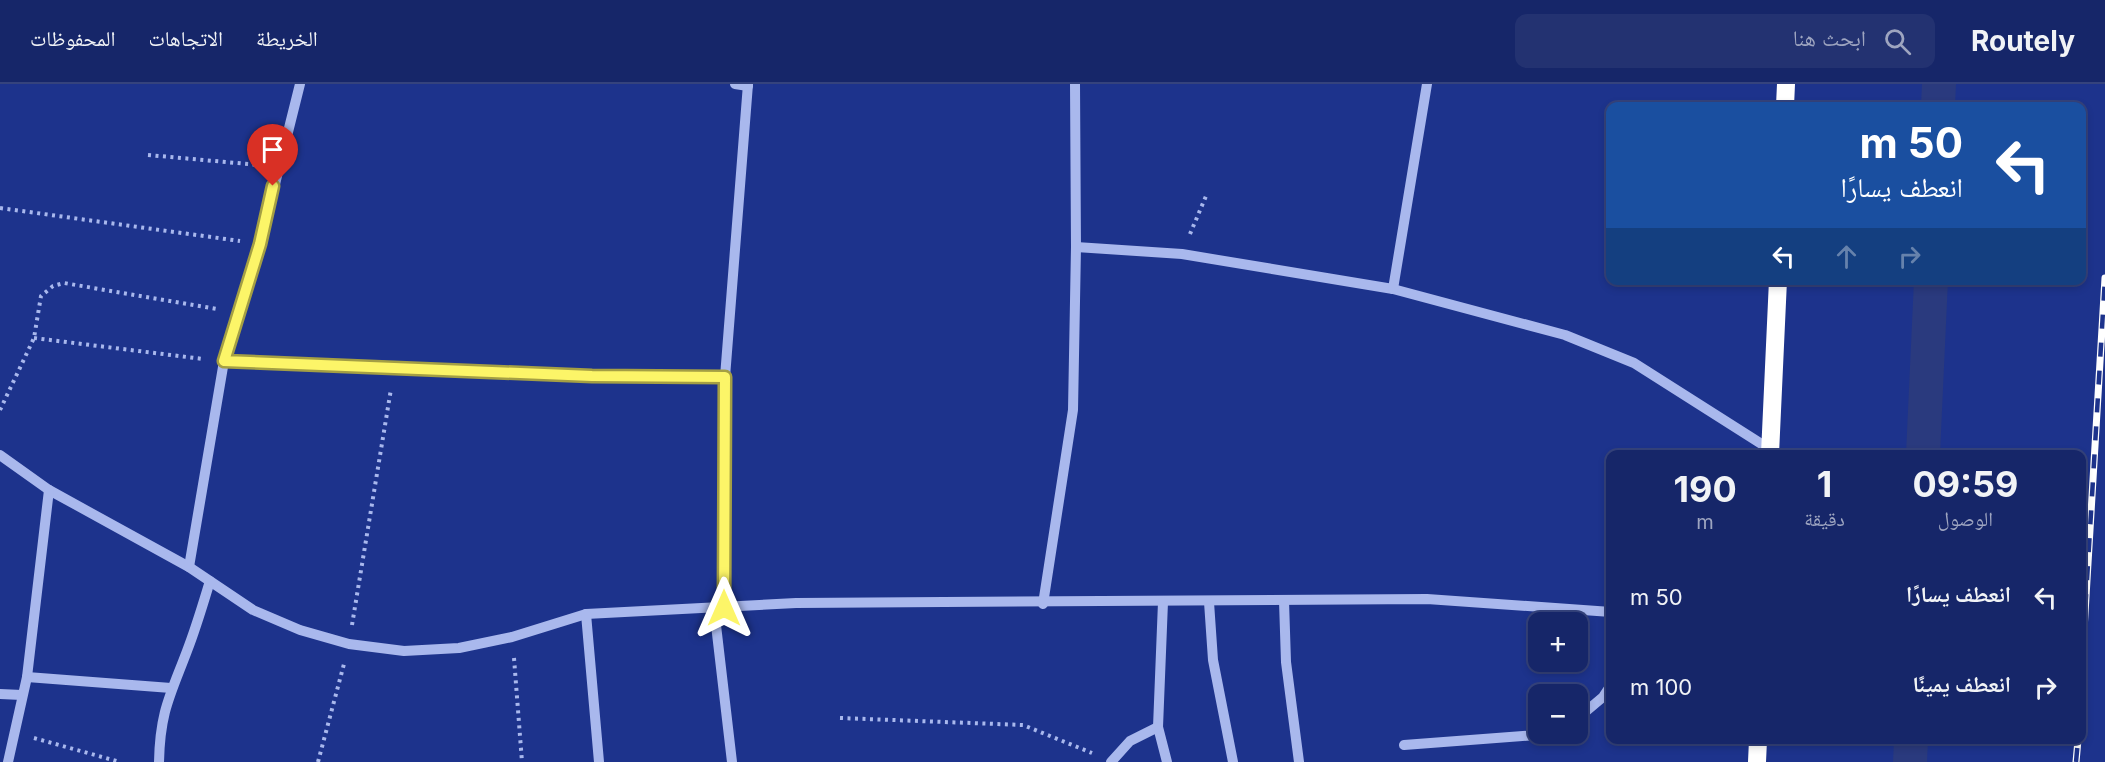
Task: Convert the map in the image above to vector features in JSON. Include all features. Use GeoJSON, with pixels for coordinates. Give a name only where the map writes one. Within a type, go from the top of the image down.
{"type":"FeatureCollection","features":[{"type":"Feature","properties":{"kind":"highway"},"geometry":{"type":"LineString","coordinates":[[1785,102],[1786,84]]}},
{"type":"Feature","properties":{"kind":"highway"},"geometry":{"type":"LineString","coordinates":[[1770,450],[1778,285]]}},
{"type":"Feature","properties":{"kind":"highway"},"geometry":{"type":"LineString","coordinates":[[1757,762],[1758,744]]}},
{"type":"Feature","properties":{"kind":"street"},"geometry":{"type":"LineString","coordinates":[[189,567],[224,361],[260,244],[277,167],[300,84]]}},
{"type":"Feature","properties":{"kind":"street"},"geometry":{"type":"LineString","coordinates":[[732,762],[719,608],[725,377],[748,85],[735,84]]}},
{"type":"Feature","properties":{"kind":"street"},"geometry":{"type":"LineString","coordinates":[[1043,604],[1073,410],[1076,247],[1074,84]]}},
{"type":"Feature","properties":{"kind":"street"},"geometry":{"type":"LineString","coordinates":[[1393,289],[1427,84]]}},
{"type":"Feature","properties":{"kind":"street"},"geometry":{"type":"LineString","coordinates":[[1076,247],[1182,254],[1393,289],[1565,335],[1634,363],[1767,450]]}},
{"type":"Feature","properties":{"kind":"street"},"geometry":{"type":"LineString","coordinates":[[224,361],[592,376],[725,377]]}},
{"type":"Feature","properties":{"kind":"street"},"geometry":{"type":"LineString","coordinates":[[0,455],[49,490],[189,567],[253,610],[300,630],[350,644],[404,651],[459,648],[512,637],[586,614],[858,602],[1043,604],[1427,599],[1606,612]]}},
{"type":"Feature","properties":{"kind":"street"},"geometry":{"type":"LineString","coordinates":[[8,762],[27,677],[49,490]]}},
{"type":"Feature","properties":{"kind":"street"},"geometry":{"type":"LineString","coordinates":[[159,762],[160,727],[171,688],[187,652],[210,581]]}},
{"type":"Feature","properties":{"kind":"street"},"geometry":{"type":"LineString","coordinates":[[1284,601],[1286,662],[1299,762]]}},
{"type":"Feature","properties":{"kind":"street"},"geometry":{"type":"LineString","coordinates":[[1163,602],[1158,727],[1167,762]]}},
{"type":"Feature","properties":{"kind":"street"},"geometry":{"type":"LineString","coordinates":[[1209,602],[1213,660],[1233,762]]}},
{"type":"Feature","properties":{"kind":"street"},"geometry":{"type":"LineString","coordinates":[[586,614],[599,762]]}},
{"type":"Feature","properties":{"kind":"street"},"geometry":{"type":"LineString","coordinates":[[27,677],[171,688]]}},
{"type":"Feature","properties":{"kind":"street"},"geometry":{"type":"LineString","coordinates":[[1588,710],[1606,692]]}},
{"type":"Feature","properties":{"kind":"street"},"geometry":{"type":"LineString","coordinates":[[0,694],[22,695]]}},
{"type":"Feature","properties":{"kind":"street"},"geometry":{"type":"LineString","coordinates":[[1111,761],[1130,741],[1158,727]]}},
{"type":"Feature","properties":{"kind":"street"},"geometry":{"type":"LineString","coordinates":[[1404,745],[1528,736]]}},
{"type":"Feature","properties":{"kind":"path"},"geometry":{"type":"LineString","coordinates":[[148,155],[277,167]]}},
{"type":"Feature","properties":{"kind":"path"},"geometry":{"type":"LineString","coordinates":[[1182,254],[1206,196]]}},
{"type":"Feature","properties":{"kind":"path"},"geometry":{"type":"LineString","coordinates":[[0,208],[260,244]]}},
{"type":"Feature","properties":{"kind":"path"},"geometry":{"type":"LineString","coordinates":[[0,410],[34,338],[41,296],[53,286],[64,283],[239,313]]}},
{"type":"Feature","properties":{"kind":"path"},"geometry":{"type":"LineString","coordinates":[[34,338],[224,361]]}},
{"type":"Feature","properties":{"kind":"path"},"geometry":{"type":"LineString","coordinates":[[318,762],[350,644],[394,368]]}},
{"type":"Feature","properties":{"kind":"path"},"geometry":{"type":"LineString","coordinates":[[512,637],[522,762]]}},
{"type":"Feature","properties":{"kind":"path"},"geometry":{"type":"LineString","coordinates":[[840,717],[1023,725],[1111,761]]}},
{"type":"Feature","properties":{"kind":"path"},"geometry":{"type":"LineString","coordinates":[[13,732],[120,762]]}},
{"type":"Feature","properties":{"kind":"waterway"},"geometry":{"type":"LineString","coordinates":[[1938,102],[1939,84]]}},
{"type":"Feature","properties":{"kind":"waterway"},"geometry":{"type":"LineString","coordinates":[[1923,450],[1931,285]]}},
{"type":"Feature","properties":{"kind":"waterway"},"geometry":{"type":"LineString","coordinates":[[1910,762],[1911,744]]}},
{"type":"Feature","properties":{"kind":"railway"},"geometry":{"type":"LineString","coordinates":[[2086,597],[2105,278]]}},
{"type":"Feature","properties":{"kind":"railway"},"geometry":{"type":"LineString","coordinates":[[2076,762],[2078,744]]}},
{"type":"Feature","properties":{"kind":"route"},"geometry":{"type":"LineString","coordinates":[[273,186],[260,244],[224,361],[592,376],[725,377],[724,608]]}}]}
